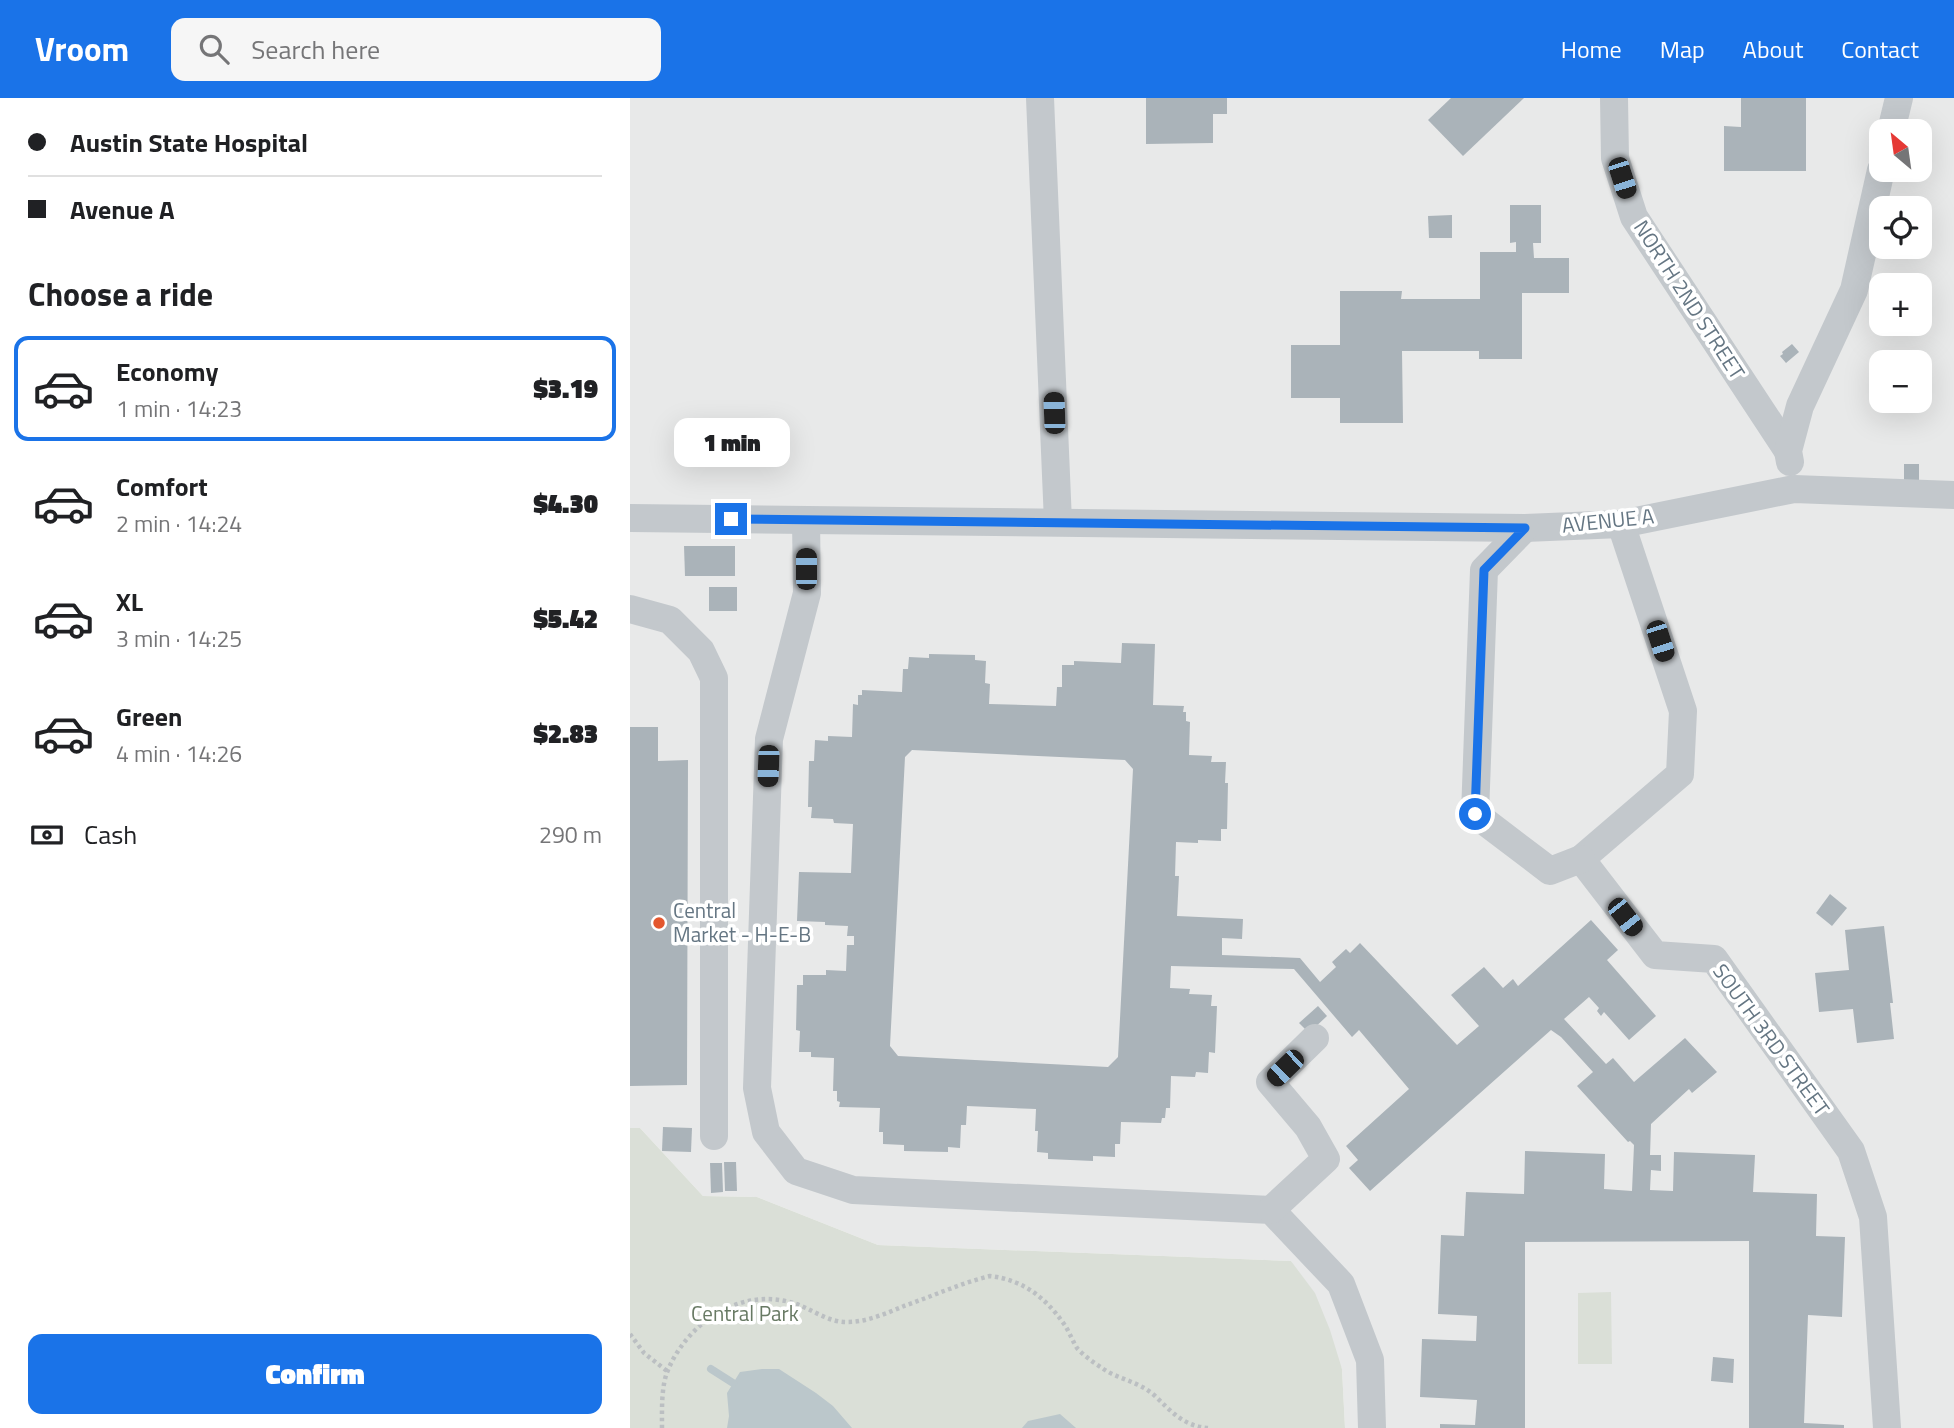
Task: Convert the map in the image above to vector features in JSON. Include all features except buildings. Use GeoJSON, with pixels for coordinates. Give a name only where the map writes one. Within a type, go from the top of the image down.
{"type":"FeatureCollection","features":[{"type":"Feature","properties":{"kind":"lane"},"geometry":{"type":"LineString","coordinates":[[1040,98],[1058,522]]}},
{"type":"Feature","properties":{"kind":"lane","name":"NORTH 2ND STREET"},"geometry":{"type":"LineString","coordinates":[[1614,98],[1615,158],[1634,217],[1788,451]]}},
{"type":"Feature","properties":{"kind":"lane"},"geometry":{"type":"LineString","coordinates":[[1894,119],[1899,98]]}},
{"type":"Feature","properties":{"kind":"lane"},"geometry":{"type":"LineString","coordinates":[[1794,489],[1788,451],[1800,406],[1854,290],[1878,182]]}},
{"type":"Feature","properties":{"kind":"lane","name":"AVENUE A"},"geometry":{"type":"LineString","coordinates":[[630,518],[1525,528],[1621,524],[1794,489],[1954,495]]}},
{"type":"Feature","properties":{"kind":"lane"},"geometry":{"type":"LineString","coordinates":[[806,520],[807,593],[769,739],[757,1088],[766,1132],[796,1171],[853,1190],[1271,1210],[1341,1284],[1370,1360],[1373,1428]]}},
{"type":"Feature","properties":{"kind":"lane"},"geometry":{"type":"LineString","coordinates":[[1525,528],[1484,570],[1475,814],[1550,870],[1581,859],[1681,774],[1684,711],[1621,524]]}},
{"type":"Feature","properties":{"kind":"lane"},"geometry":{"type":"LineString","coordinates":[[630,609],[670,620],[701,651],[714,678],[714,1136]]}},
{"type":"Feature","properties":{"kind":"lane","name":"SOUTH 3RD STREET"},"geometry":{"type":"LineString","coordinates":[[1581,859],[1655,955],[1714,959],[1852,1151],[1873,1217],[1887,1428]]}},
{"type":"Feature","properties":{"kind":"lane"},"geometry":{"type":"LineString","coordinates":[[1271,1210],[1326,1159],[1308,1127],[1270,1082],[1315,1038]]}},
{"type":"Feature","properties":{"kind":"path"},"geometry":{"type":"LineString","coordinates":[[662,1428],[667,1371],[686,1339],[707,1319],[726,1307],[748,1301],[783,1301],[794,1303],[815,1315],[846,1323],[887,1313],[990,1276],[1007,1278],[1025,1285],[1042,1298],[1064,1325],[1078,1350],[1105,1371],[1129,1379],[1153,1394],[1166,1409],[1182,1421],[1208,1428]]}},
{"type":"Feature","properties":{"kind":"path"},"geometry":{"type":"LineString","coordinates":[[630,1334],[644,1353],[667,1371]]}},
{"type":"Feature","properties":{"kind":"shaded area"},"geometry":{"type":"Polygon","coordinates":[[[630,98],[1954,98],[1954,1428],[1345,1428],[1342,1369],[1291,1261],[878,1245],[757,1197],[703,1196],[640,1128],[630,1128],[630,98]]]}},
{"type":"Feature","properties":{"kind":"shaded area"},"geometry":{"type":"Polygon","coordinates":[[[779,1369],[816,1393],[833,1406],[852,1428],[727,1428],[727,1393],[740,1372],[779,1369]]]}},
{"type":"Feature","properties":{"kind":"shaded area"},"geometry":{"type":"Polygon","coordinates":[[[1060,1414],[1076,1428],[1022,1428],[1028,1421],[1060,1414]]]}},
{"type":"Feature","properties":{"kind":"green space","name":"Central Park"},"geometry":{"type":"Polygon","coordinates":[[[630,1128],[640,1128],[703,1196],[757,1197],[878,1245],[1291,1261],[1315,1293],[1330,1330],[1342,1369],[1345,1428],[630,1428],[630,1128]]]}},
{"type":"Feature","properties":{"kind":"green space"},"geometry":{"type":"Polygon","coordinates":[[[1611,1292],[1612,1364],[1578,1364],[1578,1293],[1611,1292]]]}},
{"type":"Feature","properties":{"kind":"waterway"},"geometry":{"type":"LineString","coordinates":[[711,1369],[733,1383]]}},
{"type":"Feature","properties":{"kind":"place","name":"Central Market - H-E-B"},"geometry":{"type":"Point","coordinates":[659,923]}},
{"type":"Feature","properties":{"kind":"route"},"geometry":{"type":"LineString","coordinates":[[731,519],[1525,528],[1484,570],[1475,814]]}}]}
